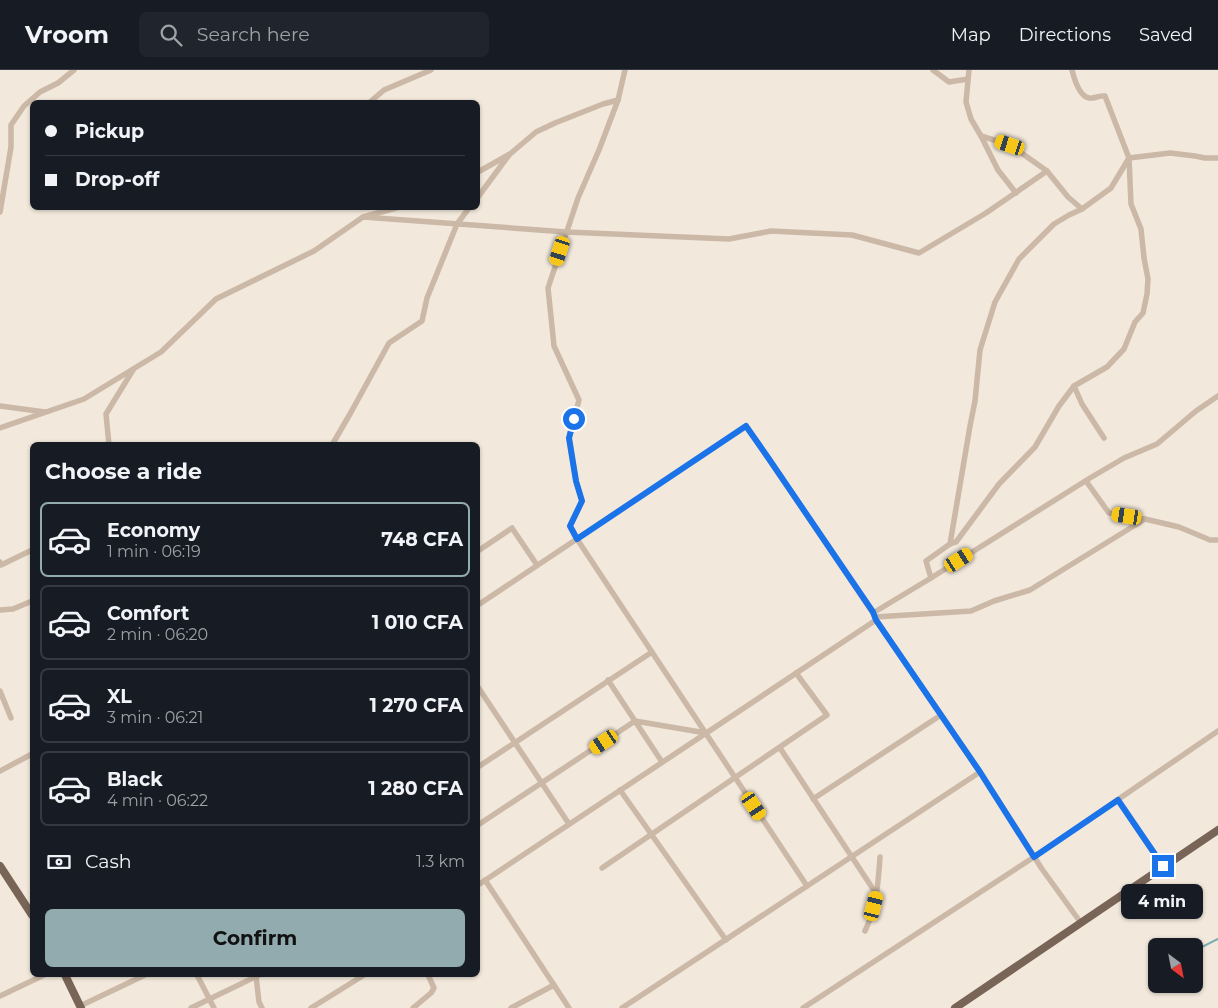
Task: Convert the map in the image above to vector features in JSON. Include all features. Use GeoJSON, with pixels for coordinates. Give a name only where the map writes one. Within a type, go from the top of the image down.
{"type":"FeatureCollection","features":[{"type":"Feature","properties":{"kind":"main road"},"geometry":{"type":"LineString","coordinates":[[955,1008],[1218,830]]}},
{"type":"Feature","properties":{"kind":"main road"},"geometry":{"type":"LineString","coordinates":[[0,866],[30,912]]}},
{"type":"Feature","properties":{"kind":"main road"},"geometry":{"type":"LineString","coordinates":[[66,977],[81,1007]]}},
{"type":"Feature","properties":{"kind":"street"},"geometry":{"type":"LineString","coordinates":[[31,100],[40,92],[58,83],[74,70]]}},
{"type":"Feature","properties":{"kind":"street"},"geometry":{"type":"LineString","coordinates":[[372,100],[384,90],[431,70]]}},
{"type":"Feature","properties":{"kind":"street"},"geometry":{"type":"LineString","coordinates":[[625,70],[618,100],[578,198],[548,288],[554,346],[579,400],[569,438],[576,481],[582,501],[570,526],[807,886]]}},
{"type":"Feature","properties":{"kind":"street"},"geometry":{"type":"LineString","coordinates":[[934,70],[948,82],[968,79]]}},
{"type":"Feature","properties":{"kind":"street"},"geometry":{"type":"LineString","coordinates":[[968,70],[966,102],[971,119],[998,170],[1016,193]]}},
{"type":"Feature","properties":{"kind":"street"},"geometry":{"type":"LineString","coordinates":[[931,578],[926,561],[950,544],[956,542],[999,484],[1035,447],[1074,386],[1107,367],[1124,349],[1135,322],[1143,313],[1148,279],[1141,229],[1131,204],[1129,158],[1105,96],[1086,97],[1081,92],[1072,70]]}},
{"type":"Feature","properties":{"kind":"street"},"geometry":{"type":"LineString","coordinates":[[480,171],[510,154],[536,132],[618,100]]}},
{"type":"Feature","properties":{"kind":"street"},"geometry":{"type":"LineString","coordinates":[[0,212],[11,146],[11,125],[30,101]]}},
{"type":"Feature","properties":{"kind":"street"},"geometry":{"type":"LineString","coordinates":[[981,136],[1010,145],[1047,171],[1068,197],[1082,209]]}},
{"type":"Feature","properties":{"kind":"street"},"geometry":{"type":"LineString","coordinates":[[1129,158],[1170,153],[1218,158]]}},
{"type":"Feature","properties":{"kind":"street"},"geometry":{"type":"LineString","coordinates":[[480,194],[510,154]]}},
{"type":"Feature","properties":{"kind":"street"},"geometry":{"type":"LineString","coordinates":[[950,544],[976,401],[980,350],[995,302],[1019,259],[1054,224],[1082,209],[1111,188],[1129,158]]}},
{"type":"Feature","properties":{"kind":"street"},"geometry":{"type":"LineString","coordinates":[[363,218],[566,232],[729,238],[771,232],[852,235],[919,254],[986,213],[1047,171]]}},
{"type":"Feature","properties":{"kind":"street"},"geometry":{"type":"LineString","coordinates":[[0,428],[84,399],[162,352],[216,299],[314,251],[363,218],[389,210]]}},
{"type":"Feature","properties":{"kind":"street"},"geometry":{"type":"LineString","coordinates":[[334,442],[388,343],[422,321],[427,298],[457,224],[468,210]]}},
{"type":"Feature","properties":{"kind":"street"},"geometry":{"type":"LineString","coordinates":[[109,442],[106,414],[134,368]]}},
{"type":"Feature","properties":{"kind":"street"},"geometry":{"type":"LineString","coordinates":[[1074,386],[1082,404],[1104,438]]}},
{"type":"Feature","properties":{"kind":"street"},"geometry":{"type":"LineString","coordinates":[[480,884],[796,673],[931,578],[1124,458],[1157,444],[1196,411],[1218,396]]}},
{"type":"Feature","properties":{"kind":"street"},"geometry":{"type":"LineString","coordinates":[[0,406],[48,412]]}},
{"type":"Feature","properties":{"kind":"street"},"geometry":{"type":"LineString","coordinates":[[480,604],[746,426],[980,772],[1042,869],[1081,924]]}},
{"type":"Feature","properties":{"kind":"street"},"geometry":{"type":"LineString","coordinates":[[1086,481],[1109,513],[1145,519],[1179,528],[1210,540],[1218,540]]}},
{"type":"Feature","properties":{"kind":"street"},"geometry":{"type":"LineString","coordinates":[[875,616],[971,611],[994,601],[1030,590],[1145,519]]}},
{"type":"Feature","properties":{"kind":"street"},"geometry":{"type":"LineString","coordinates":[[480,550],[512,528],[537,565]]}},
{"type":"Feature","properties":{"kind":"street"},"geometry":{"type":"LineString","coordinates":[[0,562],[1,565],[30,551]]}},
{"type":"Feature","properties":{"kind":"street"},"geometry":{"type":"LineString","coordinates":[[0,610],[13,609],[30,602]]}},
{"type":"Feature","properties":{"kind":"street"},"geometry":{"type":"LineString","coordinates":[[480,766],[652,652]]}},
{"type":"Feature","properties":{"kind":"street"},"geometry":{"type":"LineString","coordinates":[[602,868],[826,715],[796,673]]}},
{"type":"Feature","properties":{"kind":"street"},"geometry":{"type":"LineString","coordinates":[[608,680],[662,762]]}},
{"type":"Feature","properties":{"kind":"street"},"geometry":{"type":"LineString","coordinates":[[480,690],[569,824]]}},
{"type":"Feature","properties":{"kind":"street"},"geometry":{"type":"LineString","coordinates":[[0,691],[11,718]]}},
{"type":"Feature","properties":{"kind":"street"},"geometry":{"type":"LineString","coordinates":[[813,799],[941,715]]}},
{"type":"Feature","properties":{"kind":"street"},"geometry":{"type":"LineString","coordinates":[[480,825],[635,721],[706,733]]}},
{"type":"Feature","properties":{"kind":"street"},"geometry":{"type":"LineString","coordinates":[[803,1008],[1034,857],[1218,731]]}},
{"type":"Feature","properties":{"kind":"street"},"geometry":{"type":"LineString","coordinates":[[780,748],[877,895]]}},
{"type":"Feature","properties":{"kind":"street"},"geometry":{"type":"LineString","coordinates":[[0,771],[30,756]]}},
{"type":"Feature","properties":{"kind":"street"},"geometry":{"type":"LineString","coordinates":[[622,1008],[980,772]]}},
{"type":"Feature","properties":{"kind":"street"},"geometry":{"type":"LineString","coordinates":[[620,790],[726,940]]}},
{"type":"Feature","properties":{"kind":"street"},"geometry":{"type":"LineString","coordinates":[[1118,800],[1163,866]]}},
{"type":"Feature","properties":{"kind":"street"},"geometry":{"type":"LineString","coordinates":[[865,931],[872,916],[877,895],[880,857]]}},
{"type":"Feature","properties":{"kind":"street"},"geometry":{"type":"LineString","coordinates":[[485,880],[569,1008]]}},
{"type":"Feature","properties":{"kind":"street"},"geometry":{"type":"LineString","coordinates":[[0,996],[40,977]]}},
{"type":"Feature","properties":{"kind":"street"},"geometry":{"type":"LineString","coordinates":[[81,1007],[141,977]]}},
{"type":"Feature","properties":{"kind":"street"},"geometry":{"type":"LineString","coordinates":[[199,977],[214,1008]]}},
{"type":"Feature","properties":{"kind":"street"},"geometry":{"type":"LineString","coordinates":[[191,1008],[255,977]]}},
{"type":"Feature","properties":{"kind":"street"},"geometry":{"type":"LineString","coordinates":[[257,977],[258,1005],[262,1008]]}},
{"type":"Feature","properties":{"kind":"street"},"geometry":{"type":"LineString","coordinates":[[311,1008],[361,977]]}},
{"type":"Feature","properties":{"kind":"street"},"geometry":{"type":"LineString","coordinates":[[413,1008],[431,993],[434,988],[429,977]]}},
{"type":"Feature","properties":{"kind":"street"},"geometry":{"type":"LineString","coordinates":[[511,1008],[554,985]]}},
{"type":"Feature","properties":{"kind":"waterway"},"geometry":{"type":"LineString","coordinates":[[1203,946],[1218,939]]}},
{"type":"Feature","properties":{"kind":"route"},"geometry":{"type":"LineString","coordinates":[[574,419],[569,438],[576,481],[582,501],[570,526],[577,539],[746,426],[980,772],[1034,857],[1118,800],[1163,866]]}}]}
